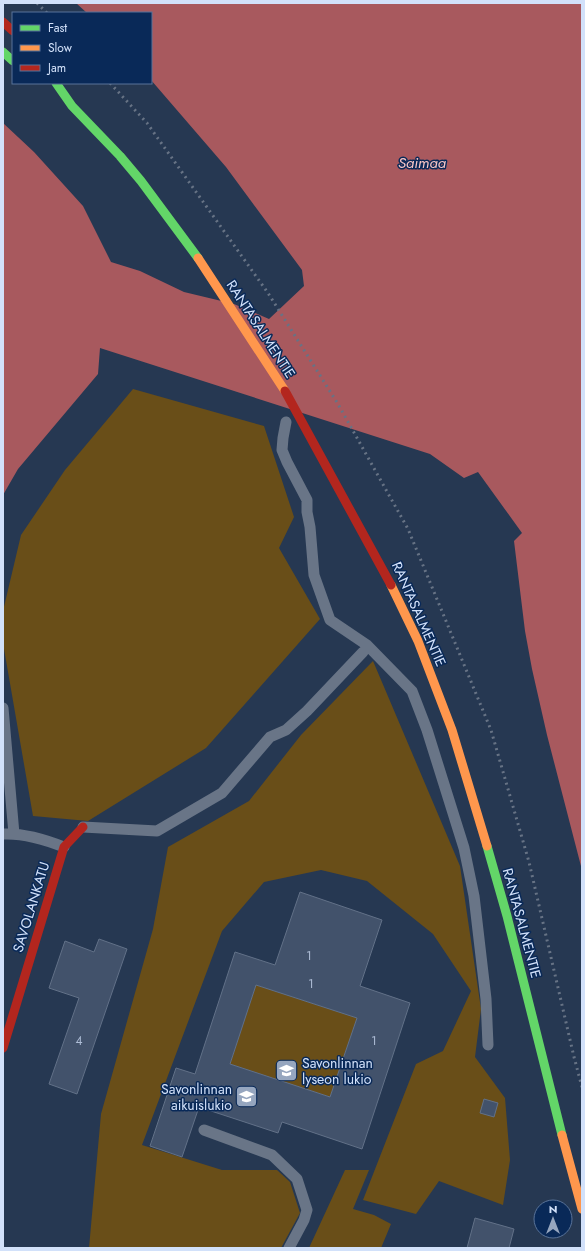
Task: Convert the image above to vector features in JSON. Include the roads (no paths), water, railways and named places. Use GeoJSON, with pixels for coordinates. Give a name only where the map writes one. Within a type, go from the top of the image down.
{"type":"FeatureCollection","features":[{"type":"Feature","properties":{"kind":"main road"},"geometry":{"type":"LineString","coordinates":[[3,22],[12,31]]}},
{"type":"Feature","properties":{"kind":"main road"},"geometry":{"type":"LineString","coordinates":[[3,52],[12,59]]}},
{"type":"Feature","properties":{"kind":"main road","name":"RANTASALMENTIE"},"geometry":{"type":"LineString","coordinates":[[52,85],[120,156],[141,181],[201,262],[282,386],[382,566],[401,604],[418,641],[452,730],[507,916],[582,1209]]}},
{"type":"Feature","properties":{"kind":"main road","name":"SAVOLANKATU"},"geometry":{"type":"LineString","coordinates":[[3,1048],[64,847],[83,827]]}},
{"type":"Feature","properties":{"kind":"lane"},"geometry":{"type":"LineString","coordinates":[[286,422],[282,450],[307,500],[314,575],[330,620],[367,646],[412,691],[427,730],[464,848],[474,896],[486,999],[488,1045]]}},
{"type":"Feature","properties":{"kind":"lane"},"geometry":{"type":"LineString","coordinates":[[83,827],[157,831],[222,793],[270,736],[286,730],[307,711],[363,652]]}},
{"type":"Feature","properties":{"kind":"lane"},"geometry":{"type":"LineString","coordinates":[[3,708],[9,834],[45,840],[64,847]]}},
{"type":"Feature","properties":{"kind":"lane"},"geometry":{"type":"LineString","coordinates":[[204,1130],[272,1155],[297,1179],[307,1210],[304,1220],[289,1248]]}},
{"type":"Feature","properties":{"kind":"water","name":"Saimaa"},"geometry":{"type":"Polygon","coordinates":[[[76,3],[582,3],[582,870],[547,735],[525,631],[514,541],[522,533],[478,472],[464,478],[430,454],[100,348],[98,374],[18,469],[3,495],[3,123],[34,152],[83,206],[111,262],[140,271],[184,292],[234,304],[269,319],[304,286],[302,270],[226,167],[152,81],[152,12],[86,12],[76,3]]]}},
{"type":"Feature","properties":{"kind":"railway"},"geometry":{"type":"LineString","coordinates":[[37,3],[46,12]]}},
{"type":"Feature","properties":{"kind":"railway"},"geometry":{"type":"LineString","coordinates":[[111,84],[147,123],[268,293],[338,404],[408,529],[491,730],[529,862],[582,1087]]}},
{"type":"Feature","properties":{"kind":"place","name":"Savonlinnan lyseon lukio"},"geometry":{"type":"Point","coordinates":[286,1071]}},
{"type":"Feature","properties":{"kind":"place","name":"Savonlinnan aikuislukio"},"geometry":{"type":"Point","coordinates":[247,1097]}}]}
